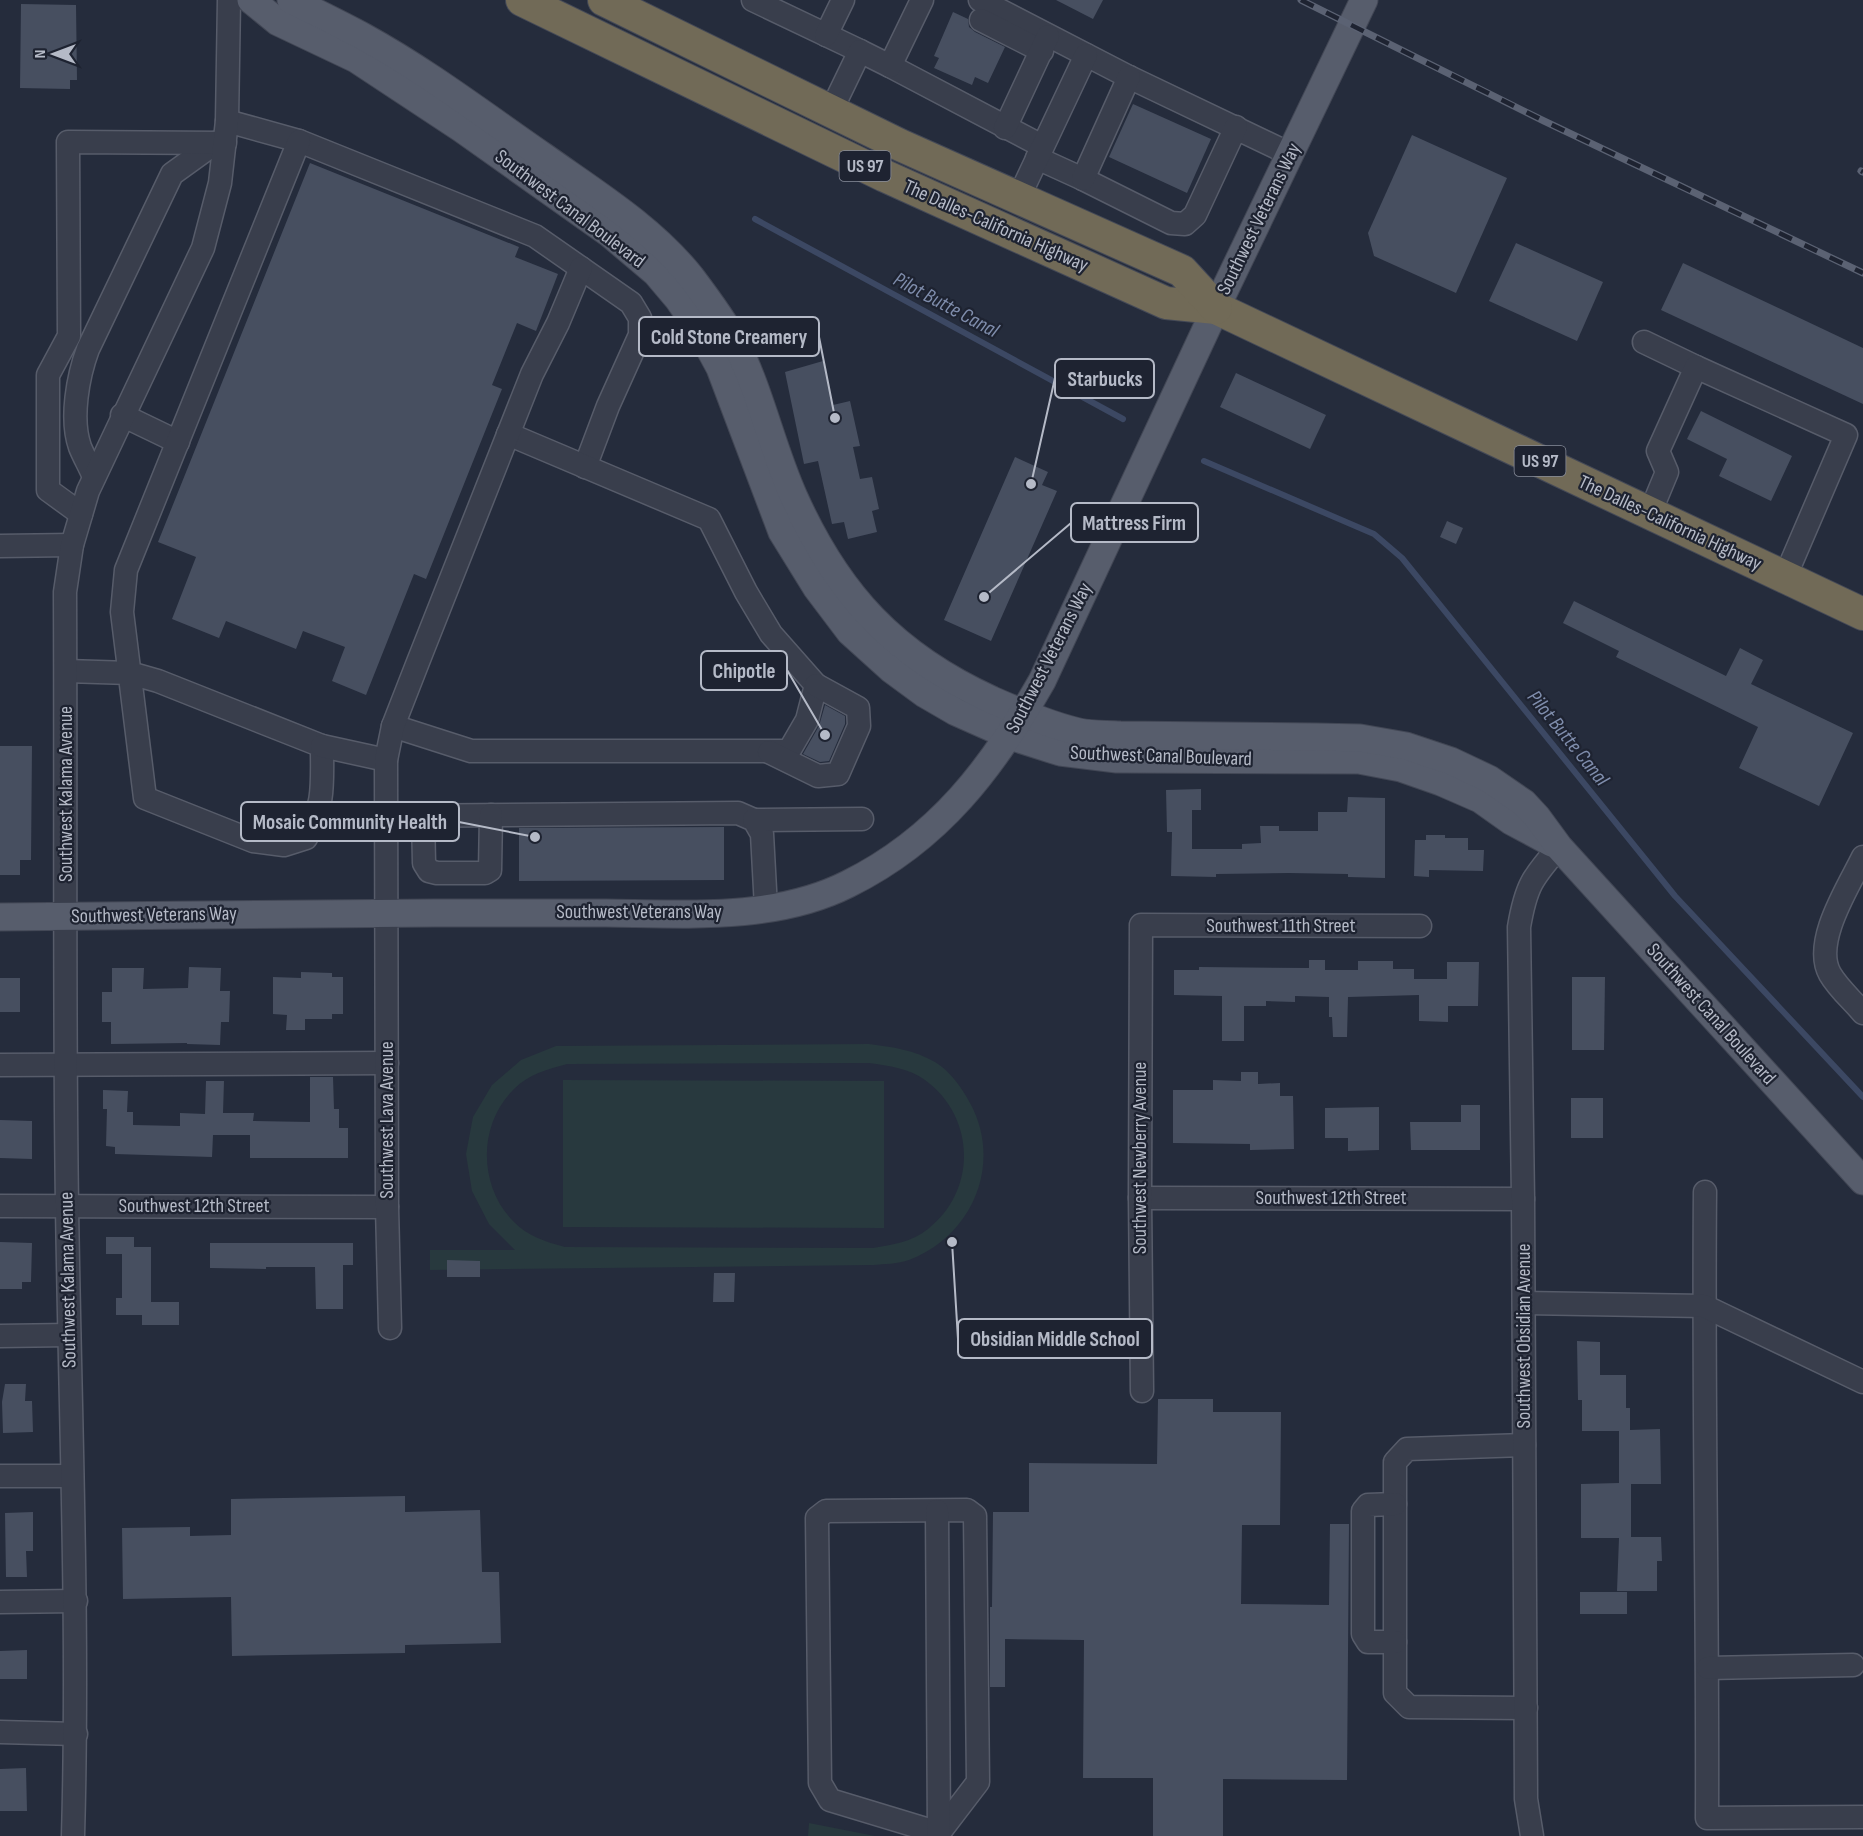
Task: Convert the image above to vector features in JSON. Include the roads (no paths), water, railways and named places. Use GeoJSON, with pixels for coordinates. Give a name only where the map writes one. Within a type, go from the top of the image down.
{"type":"FeatureCollection","features":[{"type":"Feature","properties":{"kind":"highway","name":"The Dalles-California Highway"},"geometry":{"type":"LineString","coordinates":[[522,0],[885,176],[1166,303],[1216,308],[1863,614]]}},
{"type":"Feature","properties":{"kind":"highway","name":"The Dalles-California Highway"},"geometry":{"type":"LineString","coordinates":[[603,0],[900,145],[1182,271],[1216,308]]}},
{"type":"Feature","properties":{"kind":"main road","name":"Southwest Canal Boulevard"},"geometry":{"type":"LineString","coordinates":[[250,0],[278,22],[356,59],[462,129],[610,234],[656,273],[699,329],[720,368],[782,532],[816,587],[850,632],[891,669],[956,712],[1016,725],[1120,735],[1360,738],[1406,746],[1451,761],[1490,779],[1524,803],[1559,847],[1863,1181]]}},
{"type":"Feature","properties":{"kind":"main road","name":"Southwest Canal Boulevard"},"geometry":{"type":"LineString","coordinates":[[291,0],[393,54],[590,189],[648,232],[690,276],[734,340],[793,495],[833,571],[861,606],[903,647],[934,670],[969,689],[1016,725]]}},
{"type":"Feature","properties":{"kind":"main road","name":"Southwest Veterans Way"},"geometry":{"type":"LineString","coordinates":[[0,917],[386,913],[687,914],[744,911],[801,902],[847,885],[892,858],[938,822],[985,771],[1016,725],[1050,665],[1216,308],[1364,0]]}},
{"type":"Feature","properties":{"kind":"street","name":"Southwest Kalama Avenue"},"geometry":{"type":"LineString","coordinates":[[73,1836],[76,1601],[67,1206],[65,592],[72,545],[94,477],[203,248],[220,183],[229,0]]}},
{"type":"Feature","properties":{"kind":"street"},"geometry":{"type":"LineString","coordinates":[[753,0],[890,66],[1005,128],[1083,179],[1171,223],[1185,224],[1195,215],[1236,127]]}},
{"type":"Feature","properties":{"kind":"street"},"geometry":{"type":"LineString","coordinates":[[826,35],[843,0]]}},
{"type":"Feature","properties":{"kind":"street"},"geometry":{"type":"LineString","coordinates":[[890,66],[922,0]]}},
{"type":"Feature","properties":{"kind":"street"},"geometry":{"type":"LineString","coordinates":[[974,9],[1045,44],[1086,55],[1290,154]]}},
{"type":"Feature","properties":{"kind":"street"},"geometry":{"type":"LineString","coordinates":[[1005,128],[1045,44]]}},
{"type":"Feature","properties":{"kind":"street"},"geometry":{"type":"LineString","coordinates":[[831,111],[860,51]]}},
{"type":"Feature","properties":{"kind":"street"},"geometry":{"type":"LineString","coordinates":[[1019,197],[1086,55]]}},
{"type":"Feature","properties":{"kind":"street"},"geometry":{"type":"LineString","coordinates":[[1083,179],[1129,77]]}},
{"type":"Feature","properties":{"kind":"street"},"geometry":{"type":"LineString","coordinates":[[94,477],[79,445],[76,421],[80,370],[172,174],[222,135]]}},
{"type":"Feature","properties":{"kind":"street"},"geometry":{"type":"LineString","coordinates":[[81,514],[48,490],[48,375],[69,336],[68,142],[222,135],[299,141],[535,236],[631,303],[640,318],[640,335],[608,406],[585,467]]}},
{"type":"Feature","properties":{"kind":"street"},"geometry":{"type":"LineString","coordinates":[[299,141],[126,570],[122,612],[145,798],[254,841],[284,845],[306,838],[317,818],[323,796],[322,746]]}},
{"type":"Feature","properties":{"kind":"street","name":"Southwest Lava Avenue"},"geometry":{"type":"LineString","coordinates":[[390,1328],[387,1207],[386,760],[393,726],[508,434],[532,374],[581,268]]}},
{"type":"Feature","properties":{"kind":"street"},"geometry":{"type":"LineString","coordinates":[[1644,342],[1846,435],[1785,577]]}},
{"type":"Feature","properties":{"kind":"street"},"geometry":{"type":"LineString","coordinates":[[1650,513],[1667,472],[1658,451],[1696,367]]}},
{"type":"Feature","properties":{"kind":"street"},"geometry":{"type":"LineString","coordinates":[[122,415],[178,442]]}},
{"type":"Feature","properties":{"kind":"street"},"geometry":{"type":"LineString","coordinates":[[508,434],[709,519],[746,592],[771,634],[816,685],[858,708],[859,726],[838,774],[818,776],[768,751]]}},
{"type":"Feature","properties":{"kind":"street"},"geometry":{"type":"LineString","coordinates":[[0,546],[72,545]]}},
{"type":"Feature","properties":{"kind":"street"},"geometry":{"type":"LineString","coordinates":[[66,671],[130,673],[158,681],[322,746],[386,760]]}},
{"type":"Feature","properties":{"kind":"street"},"geometry":{"type":"LineString","coordinates":[[393,726],[471,751],[789,751],[807,720],[816,685]]}},
{"type":"Feature","properties":{"kind":"street"},"geometry":{"type":"LineString","coordinates":[[386,816],[738,813],[754,820],[862,819]]}},
{"type":"Feature","properties":{"kind":"street"},"geometry":{"type":"LineString","coordinates":[[423,816],[424,863],[429,871],[485,873],[490,870],[492,860],[491,815]]}},
{"type":"Feature","properties":{"kind":"street"},"geometry":{"type":"LineString","coordinates":[[754,820],[762,834],[766,908]]}},
{"type":"Feature","properties":{"kind":"street","name":"Southwest Obsidian Avenue"},"geometry":{"type":"LineString","coordinates":[[1532,1836],[1526,1799],[1524,1303],[1519,927],[1524,898],[1534,876],[1559,847]]}},
{"type":"Feature","properties":{"kind":"street"},"geometry":{"type":"LineString","coordinates":[[1863,857],[1828,931],[1824,951],[1829,973],[1863,1013]]}},
{"type":"Feature","properties":{"kind":"street","name":"Southwest 11th Street"},"geometry":{"type":"LineString","coordinates":[[1141,926],[1420,926]]}},
{"type":"Feature","properties":{"kind":"street","name":"Southwest Newberry Avenue"},"geometry":{"type":"LineString","coordinates":[[1141,926],[1142,1390]]}},
{"type":"Feature","properties":{"kind":"street"},"geometry":{"type":"LineString","coordinates":[[0,1065],[387,1063]]}},
{"type":"Feature","properties":{"kind":"street"},"geometry":{"type":"LineString","coordinates":[[1705,1192],[1707,1818],[1833,1827],[1863,1817]]}},
{"type":"Feature","properties":{"kind":"street","name":"Southwest 12th Street"},"geometry":{"type":"LineString","coordinates":[[1140,1198],[1523,1198]]}},
{"type":"Feature","properties":{"kind":"street","name":"Southwest 12th Street"},"geometry":{"type":"LineString","coordinates":[[0,1206],[387,1207]]}},
{"type":"Feature","properties":{"kind":"street"},"geometry":{"type":"LineString","coordinates":[[1524,1303],[1704,1306],[1863,1382]]}},
{"type":"Feature","properties":{"kind":"street"},"geometry":{"type":"LineString","coordinates":[[0,1336],[69,1335]]}},
{"type":"Feature","properties":{"kind":"street"},"geometry":{"type":"LineString","coordinates":[[1524,1445],[1407,1449],[1395,1462],[1395,1693],[1408,1707],[1526,1708]]}},
{"type":"Feature","properties":{"kind":"street"},"geometry":{"type":"LineString","coordinates":[[0,1476],[72,1476]]}},
{"type":"Feature","properties":{"kind":"street"},"geometry":{"type":"LineString","coordinates":[[1395,1504],[1368,1505],[1363,1510],[1363,1634],[1368,1642],[1395,1642]]}},
{"type":"Feature","properties":{"kind":"street"},"geometry":{"type":"LineString","coordinates":[[937,1510],[939,1834]]}},
{"type":"Feature","properties":{"kind":"street"},"geometry":{"type":"LineString","coordinates":[[967,1510],[975,1516],[978,1782],[939,1834],[830,1800],[820,1783],[817,1518],[826,1512],[967,1510]]}},
{"type":"Feature","properties":{"kind":"street"},"geometry":{"type":"LineString","coordinates":[[0,1602],[76,1601]]}},
{"type":"Feature","properties":{"kind":"street"},"geometry":{"type":"LineString","coordinates":[[1708,1668],[1854,1665]]}},
{"type":"Feature","properties":{"kind":"street"},"geometry":{"type":"LineString","coordinates":[[0,1732],[76,1734]]}},
{"type":"Feature","properties":{"kind":"waterway","name":"Pilot Butte Canal"},"geometry":{"type":"LineString","coordinates":[[755,219],[1123,419]]}},
{"type":"Feature","properties":{"kind":"waterway","name":"Pilot Butte Canal"},"geometry":{"type":"LineString","coordinates":[[1204,461],[1374,534],[1402,558],[1675,896],[1863,1097]]}},
{"type":"Feature","properties":{"kind":"railway"},"geometry":{"type":"LineString","coordinates":[[1301,0],[1544,121],[1863,273]]}},
{"type":"Feature","properties":{"kind":"place","name":"Cold Stone Creamery"},"geometry":{"type":"Point","coordinates":[835,418]}},
{"type":"Feature","properties":{"kind":"place","name":"Starbucks"},"geometry":{"type":"Point","coordinates":[1031,484]}},
{"type":"Feature","properties":{"kind":"place","name":"Mattress Firm"},"geometry":{"type":"Point","coordinates":[984,597]}},
{"type":"Feature","properties":{"kind":"place","name":"Chipotle"},"geometry":{"type":"Point","coordinates":[825,735]}},
{"type":"Feature","properties":{"kind":"place","name":"Mosaic Community Health"},"geometry":{"type":"Point","coordinates":[535,837]}},
{"type":"Feature","properties":{"kind":"place","name":"Obsidian Middle School"},"geometry":{"type":"Point","coordinates":[952,1242]}}]}
